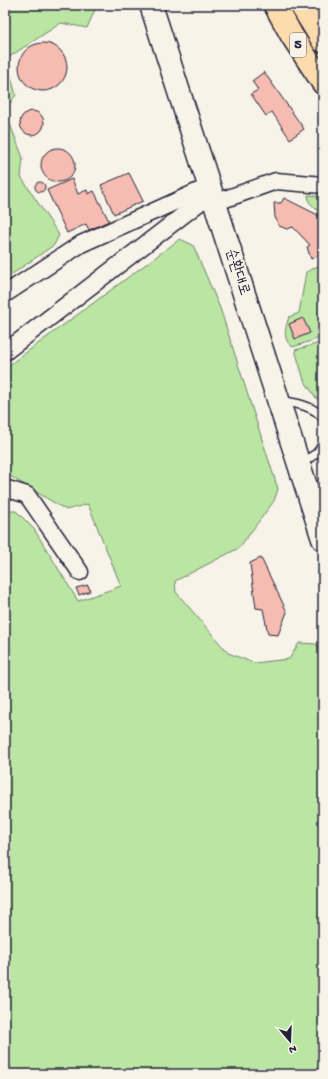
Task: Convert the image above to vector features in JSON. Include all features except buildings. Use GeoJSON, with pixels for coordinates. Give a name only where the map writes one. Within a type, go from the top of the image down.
{"type":"FeatureCollection","features":[{"type":"Feature","properties":{"kind":"highway","name":"5"},"geometry":{"type":"LineString","coordinates":[[275,5],[292,36],[323,83]]}},
{"type":"Feature","properties":{"kind":"highway","name":"5"},"geometry":{"type":"LineString","coordinates":[[301,5],[323,41]]}},
{"type":"Feature","properties":{"kind":"street","name":"순환대로"},"geometry":{"type":"LineString","coordinates":[[151,5],[323,539]]}},
{"type":"Feature","properties":{"kind":"street"},"geometry":{"type":"LineString","coordinates":[[5,294],[81,244],[212,194],[276,181],[323,185]]}},
{"type":"Feature","properties":{"kind":"street"},"geometry":{"type":"LineString","coordinates":[[5,352],[212,194]]}},
{"type":"Feature","properties":{"kind":"street"},"geometry":{"type":"LineString","coordinates":[[5,488],[27,495],[80,572]]}},
{"type":"Feature","properties":{"kind":"street"},"geometry":{"type":"LineString","coordinates":[[5,498],[27,495]]}},
{"type":"Feature","properties":{"kind":"lane"},"geometry":{"type":"LineString","coordinates":[[278,400],[296,403],[318,412],[323,418]]}},
{"type":"Feature","properties":{"kind":"lane"},"geometry":{"type":"LineString","coordinates":[[299,465],[317,453],[323,444]]}},
{"type":"Feature","properties":{"kind":"green space"},"geometry":{"type":"Polygon","coordinates":[[[5,5],[97,5],[87,28],[61,23],[6,59],[16,95],[5,109],[5,5]]]}},
{"type":"Feature","properties":{"kind":"green space"},"geometry":{"type":"Polygon","coordinates":[[[5,111],[23,158],[21,177],[59,235],[54,245],[5,279],[5,111]]]}},
{"type":"Feature","properties":{"kind":"green space"},"geometry":{"type":"Polygon","coordinates":[[[308,195],[323,197],[323,216],[309,202],[308,195]]]}},
{"type":"Feature","properties":{"kind":"green space"},"geometry":{"type":"Polygon","coordinates":[[[180,239],[193,245],[220,308],[278,489],[274,501],[239,548],[175,581],[176,592],[228,653],[254,663],[289,659],[299,643],[317,644],[323,658],[323,1074],[5,1074],[5,511],[16,511],[34,529],[78,601],[121,586],[88,504],[66,510],[5,473],[5,368],[180,239]]]}},
{"type":"Feature","properties":{"kind":"green space"},"geometry":{"type":"Polygon","coordinates":[[[322,264],[323,337],[293,347],[287,341],[285,334],[286,325],[289,317],[299,313],[306,272],[322,264]]]}},
{"type":"Feature","properties":{"kind":"green space"},"geometry":{"type":"Polygon","coordinates":[[[323,342],[323,400],[316,398],[304,380],[295,350],[323,342]]]}}]}
